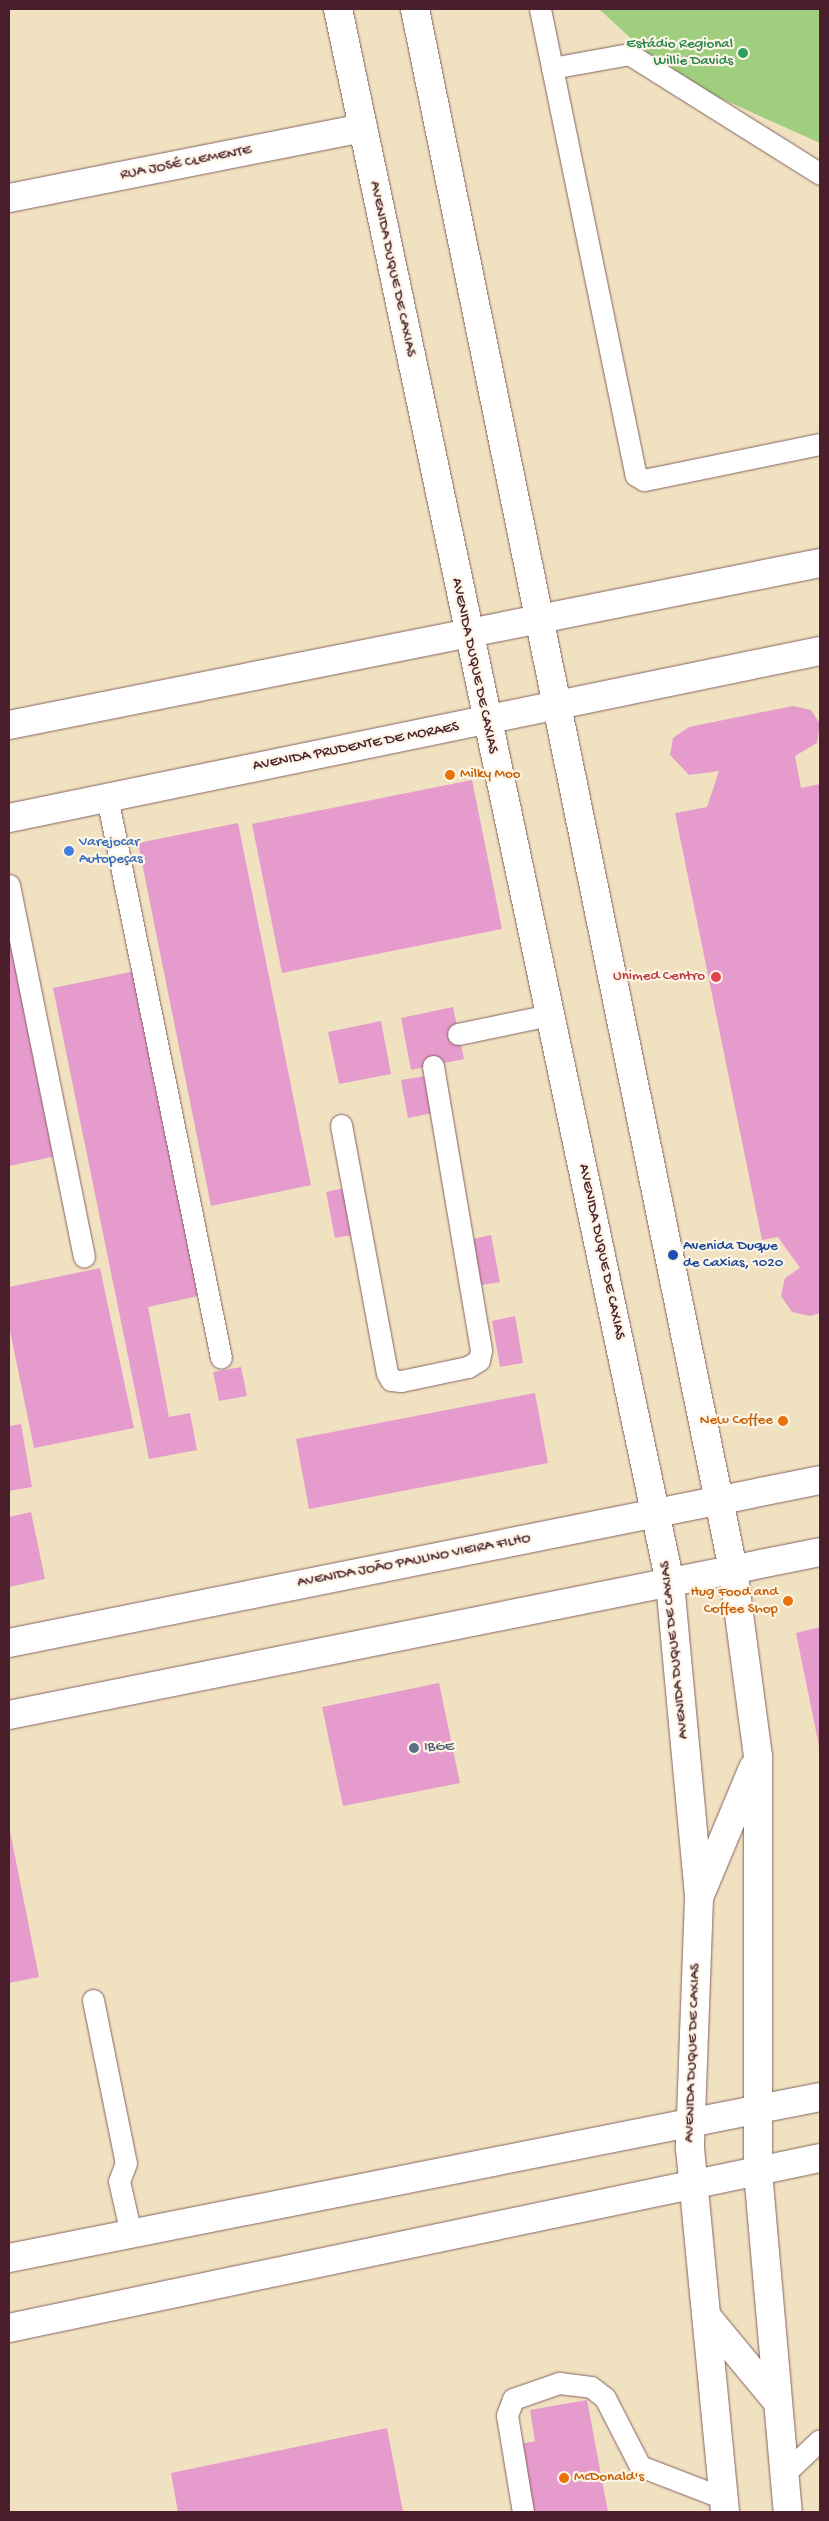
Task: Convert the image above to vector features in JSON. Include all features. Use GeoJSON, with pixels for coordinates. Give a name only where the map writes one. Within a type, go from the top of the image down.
{"type":"FeatureCollection","features":[{"type":"Feature","properties":{"kind":"main road","name":"AVENIDA DUQUE DE CAXIAS"},"geometry":{"type":"LineString","coordinates":[[338,9],[467,633],[670,1583],[698,1898],[690,2124],[724,2505]]}},
{"type":"Feature","properties":{"kind":"main road"},"geometry":{"type":"LineString","coordinates":[[415,9],[721,1499],[733,1569],[758,1756],[758,2172],[782,2476],[788,2512]]}},
{"type":"Feature","properties":{"kind":"main road","name":"RUA JOSÉ CLEMENTE"},"geometry":{"type":"LineString","coordinates":[[9,198],[363,128]]}},
{"type":"Feature","properties":{"kind":"main road"},"geometry":{"type":"LineString","coordinates":[[9,725],[820,563]]}},
{"type":"Feature","properties":{"kind":"main road","name":"AVENIDA PRUDENTE DE MORAES"},"geometry":{"type":"LineString","coordinates":[[9,818],[820,651]]}},
{"type":"Feature","properties":{"kind":"main road","name":"AVENIDA JOÃO PAULINO VIEIRA FILHO"},"geometry":{"type":"LineString","coordinates":[[9,1643],[820,1480]]}},
{"type":"Feature","properties":{"kind":"main road"},"geometry":{"type":"LineString","coordinates":[[9,1714],[820,1552]]}},
{"type":"Feature","properties":{"kind":"main road"},"geometry":{"type":"LineString","coordinates":[[698,1898],[758,1756]]}},
{"type":"Feature","properties":{"kind":"main road"},"geometry":{"type":"LineString","coordinates":[[9,2258],[820,2097]]}},
{"type":"Feature","properties":{"kind":"main road"},"geometry":{"type":"LineString","coordinates":[[9,2328],[820,2158]]}},
{"type":"Feature","properties":{"kind":"main road"},"geometry":{"type":"LineString","coordinates":[[707,2317],[776,2400]]}},
{"type":"Feature","properties":{"kind":"lane"},"geometry":{"type":"LineString","coordinates":[[540,9],[636,476],[644,480],[820,444]]}},
{"type":"Feature","properties":{"kind":"lane"},"geometry":{"type":"LineString","coordinates":[[552,68],[629,54],[820,174]]}},
{"type":"Feature","properties":{"kind":"lane"},"geometry":{"type":"LineString","coordinates":[[107,797],[221,1358]]}},
{"type":"Feature","properties":{"kind":"lane"},"geometry":{"type":"LineString","coordinates":[[9,884],[84,1257]]}},
{"type":"Feature","properties":{"kind":"lane"},"geometry":{"type":"LineString","coordinates":[[458,1034],[550,1015]]}},
{"type":"Feature","properties":{"kind":"lane"},"geometry":{"type":"LineString","coordinates":[[341,1125],[386,1373],[391,1380],[401,1382],[468,1366],[479,1360],[481,1350],[433,1066]]}},
{"type":"Feature","properties":{"kind":"lane"},"geometry":{"type":"LineString","coordinates":[[93,2000],[126,2163],[119,2181],[131,2234]]}},
{"type":"Feature","properties":{"kind":"lane"},"geometry":{"type":"LineString","coordinates":[[523,2512],[507,2415],[513,2399],[559,2382],[591,2387],[604,2398],[640,2466],[724,2505]]}},
{"type":"Feature","properties":{"kind":"lane"},"geometry":{"type":"LineString","coordinates":[[782,2476],[820,2440]]}},
{"type":"Feature","properties":{"kind":"green space","name":"Estádio Regional Willie Davids"},"geometry":{"type":"Polygon","coordinates":[[[599,9],[820,9],[820,143],[673,77],[599,9]]]}},
{"type":"Feature","properties":{"kind":"building"},"geometry":{"type":"Polygon","coordinates":[[[793,706],[811,710],[820,724],[817,743],[795,756],[801,788],[820,784],[820,1313],[810,1316],[792,1312],[781,1296],[785,1278],[800,1268],[778,1237],[762,1240],[675,813],[707,807],[719,771],[689,775],[670,755],[673,738],[689,727],[793,706]]]}},
{"type":"Feature","properties":{"kind":"building"},"geometry":{"type":"Polygon","coordinates":[[[472,780],[502,929],[282,973],[252,824],[472,780]]]}},
{"type":"Feature","properties":{"kind":"building"},"geometry":{"type":"Polygon","coordinates":[[[238,823],[311,1185],[211,1206],[138,843],[238,823]]]}},
{"type":"Feature","properties":{"kind":"building"},"geometry":{"type":"Polygon","coordinates":[[[11,942],[57,1156],[9,1166],[9,943],[11,942]]]}},
{"type":"Feature","properties":{"kind":"building"},"geometry":{"type":"Polygon","coordinates":[[[140,970],[207,1294],[148,1307],[169,1417],[190,1413],[197,1450],[149,1459],[53,988],[140,970]]]}},
{"type":"Feature","properties":{"kind":"building"},"geometry":{"type":"Polygon","coordinates":[[[453,1007],[464,1059],[411,1070],[401,1018],[453,1007]]]}},
{"type":"Feature","properties":{"kind":"building"},"geometry":{"type":"Polygon","coordinates":[[[381,1021],[391,1074],[339,1084],[328,1032],[381,1021]]]}},
{"type":"Feature","properties":{"kind":"building"},"geometry":{"type":"Polygon","coordinates":[[[426,1076],[433,1113],[408,1118],[401,1080],[426,1076]]]}},
{"type":"Feature","properties":{"kind":"building"},"geometry":{"type":"Polygon","coordinates":[[[349,1187],[358,1234],[335,1238],[326,1192],[349,1187]]]}},
{"type":"Feature","properties":{"kind":"building"},"geometry":{"type":"Polygon","coordinates":[[[491,1235],[500,1282],[476,1286],[468,1240],[491,1235]]]}},
{"type":"Feature","properties":{"kind":"building"},"geometry":{"type":"Polygon","coordinates":[[[100,1268],[134,1428],[34,1448],[9,1326],[9,1287],[100,1268]]]}},
{"type":"Feature","properties":{"kind":"building"},"geometry":{"type":"Polygon","coordinates":[[[515,1316],[523,1363],[500,1367],[492,1321],[515,1316]]]}},
{"type":"Feature","properties":{"kind":"building"},"geometry":{"type":"Polygon","coordinates":[[[241,1367],[247,1396],[219,1401],[213,1372],[241,1367]]]}},
{"type":"Feature","properties":{"kind":"building"},"geometry":{"type":"Polygon","coordinates":[[[535,1393],[548,1463],[309,1509],[296,1439],[535,1393]]]}},
{"type":"Feature","properties":{"kind":"building"},"geometry":{"type":"Polygon","coordinates":[[[21,1424],[32,1487],[9,1491],[9,1426],[21,1424]]]}},
{"type":"Feature","properties":{"kind":"building"},"geometry":{"type":"Polygon","coordinates":[[[31,1512],[45,1579],[9,1587],[9,1517],[31,1512]]]}},
{"type":"Feature","properties":{"kind":"building"},"geometry":{"type":"Polygon","coordinates":[[[820,1627],[820,1746],[819,1746],[796,1633],[820,1627]]]}},
{"type":"Feature","properties":{"kind":"building"},"geometry":{"type":"Polygon","coordinates":[[[439,1683],[460,1783],[343,1806],[322,1707],[439,1683]]]}},
{"type":"Feature","properties":{"kind":"building"},"geometry":{"type":"Polygon","coordinates":[[[9,1826],[39,1977],[9,1983],[9,1826]]]}},
{"type":"Feature","properties":{"kind":"building","name":"McDonald's"},"geometry":{"type":"Polygon","coordinates":[[[587,2400],[608,2512],[533,2512],[521,2444],[535,2441],[530,2410],[587,2400]]]}},
{"type":"Feature","properties":{"kind":"building"},"geometry":{"type":"Polygon","coordinates":[[[387,2428],[403,2512],[178,2512],[171,2473],[387,2428]]]}},
{"type":"Feature","properties":{"kind":"place","name":"Estádio Regional Willie Davids"},"geometry":{"type":"Point","coordinates":[743,53]}},
{"type":"Feature","properties":{"kind":"place","name":"Milky Moo"},"geometry":{"type":"Point","coordinates":[450,775]}},
{"type":"Feature","properties":{"kind":"place","name":"Varejocar Autopeças"},"geometry":{"type":"Point","coordinates":[69,851]}},
{"type":"Feature","properties":{"kind":"place","name":"Unimed Centro"},"geometry":{"type":"Point","coordinates":[716,977]}},
{"type":"Feature","properties":{"kind":"place","name":"Avenida Duque de Caxias, 1020"},"geometry":{"type":"Point","coordinates":[673,1255]}},
{"type":"Feature","properties":{"kind":"place","name":"New Coffee"},"geometry":{"type":"Point","coordinates":[783,1421]}},
{"type":"Feature","properties":{"kind":"place","name":"Hug Food and Coffee Shop"},"geometry":{"type":"Point","coordinates":[788,1601]}},
{"type":"Feature","properties":{"kind":"place","name":"IBGE"},"geometry":{"type":"Point","coordinates":[414,1748]}},
{"type":"Feature","properties":{"kind":"place","name":"McDonald's"},"geometry":{"type":"Point","coordinates":[564,2478]}}]}
